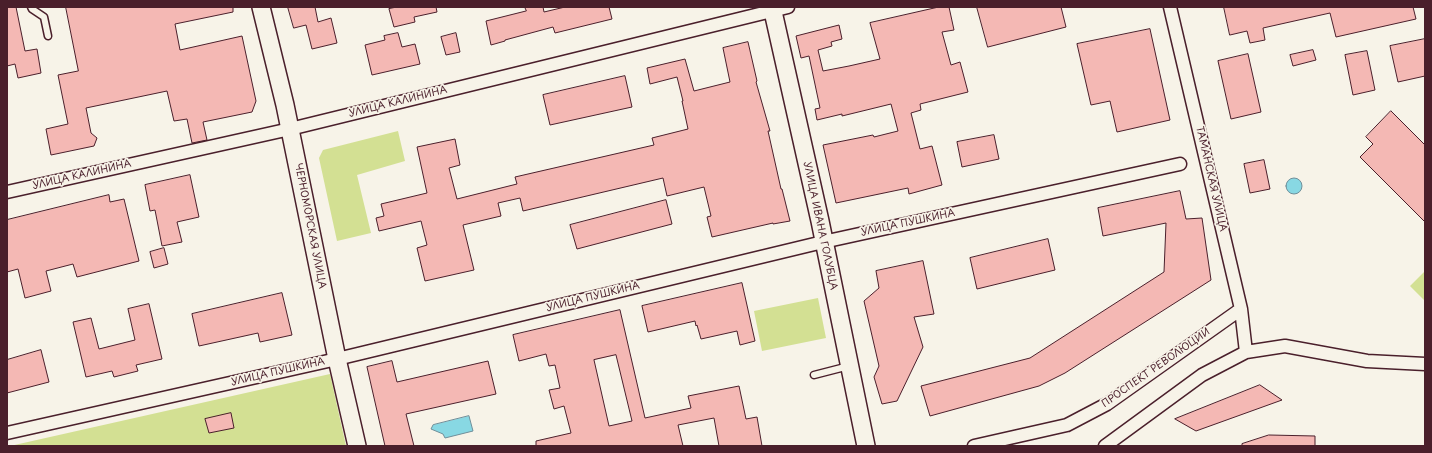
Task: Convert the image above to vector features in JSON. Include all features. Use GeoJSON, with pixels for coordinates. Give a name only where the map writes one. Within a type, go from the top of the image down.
{"type":"FeatureCollection","features":[{"type":"Feature","properties":{"kind":"street","name":"ЧЕРНОМОРСКАЯ УЛИЦА"},"geometry":{"type":"LineString","coordinates":[[261,7],[290,129],[337,359],[357,446]]}},
{"type":"Feature","properties":{"kind":"street","name":"ТАМАНСКАЯ УЛИЦА"},"geometry":{"type":"LineString","coordinates":[[1170,7],[1241,309],[1246,352]]}},
{"type":"Feature","properties":{"kind":"street","name":"УЛИЦА КАЛИНИНА"},"geometry":{"type":"LineString","coordinates":[[7,192],[290,129],[777,8]]}},
{"type":"Feature","properties":{"kind":"street","name":"УЛИЦА ИВАНА ГОЛУБЦА"},"geometry":{"type":"LineString","coordinates":[[777,8],[823,242],[866,446]]}},
{"type":"Feature","properties":{"kind":"street","name":"УЛИЦА ПУШКИНА"},"geometry":{"type":"LineString","coordinates":[[7,433],[337,359],[823,242],[1180,164]]}},
{"type":"Feature","properties":{"kind":"street","name":"ПРОСПЕКТ РЕВОЛЮЦИИ"},"geometry":{"type":"LineString","coordinates":[[974,446],[1066,425],[1107,404],[1241,309]]}},
{"type":"Feature","properties":{"kind":"street"},"geometry":{"type":"LineString","coordinates":[[1105,446],[1202,374],[1246,352],[1285,346],[1367,361],[1425,364]]}},
{"type":"Feature","properties":{"kind":"lane"},"geometry":{"type":"LineString","coordinates":[[31,7],[44,17],[48,36]]}},
{"type":"Feature","properties":{"kind":"lane"},"geometry":{"type":"LineString","coordinates":[[814,375],[849,366]]}},
{"type":"Feature","properties":{"kind":"green space"},"geometry":{"type":"Polygon","coordinates":[[[398,131],[405,161],[357,175],[371,233],[337,241],[319,158],[323,150],[398,131]]]}},
{"type":"Feature","properties":{"kind":"green space"},"geometry":{"type":"Polygon","coordinates":[[[1425,271],[1425,301],[1410,286],[1425,271]]]}},
{"type":"Feature","properties":{"kind":"green space"},"geometry":{"type":"Polygon","coordinates":[[[818,298],[826,338],[762,351],[754,311],[818,298]]]}},
{"type":"Feature","properties":{"kind":"green space"},"geometry":{"type":"Polygon","coordinates":[[[330,374],[346,446],[10,446],[330,374]]]}},
{"type":"Feature","properties":{"kind":"water"},"geometry":{"type":"Polygon","coordinates":[[[1291,178],[1297,178],[1302,183],[1300,192],[1297,194],[1291,194],[1286,189],[1286,183],[1291,178]]]}},
{"type":"Feature","properties":{"kind":"water"},"geometry":{"type":"Polygon","coordinates":[[[469,416],[473,431],[445,438],[443,434],[431,429],[433,425],[469,416]]]}},
{"type":"Feature","properties":{"kind":"building"},"geometry":{"type":"Polygon","coordinates":[[[7,7],[16,7],[25,51],[37,49],[41,73],[18,78],[15,64],[7,66],[7,7]]]}},
{"type":"Feature","properties":{"kind":"building"},"geometry":{"type":"Polygon","coordinates":[[[66,7],[233,7],[233,12],[175,24],[180,50],[242,36],[256,101],[252,112],[203,122],[207,140],[192,143],[187,119],[174,121],[167,91],[86,108],[91,133],[97,138],[94,146],[51,155],[46,129],[68,124],[58,75],[78,71],[66,7]]]}},
{"type":"Feature","properties":{"kind":"building"},"geometry":{"type":"Polygon","coordinates":[[[288,7],[315,7],[318,22],[331,18],[337,43],[312,49],[306,25],[294,28],[288,7]]]}},
{"type":"Feature","properties":{"kind":"building"},"geometry":{"type":"Polygon","coordinates":[[[397,7],[436,7],[437,12],[414,17],[415,22],[394,27],[389,9],[397,7]]]}},
{"type":"Feature","properties":{"kind":"building"},"geometry":{"type":"Polygon","coordinates":[[[525,7],[543,7],[544,12],[565,7],[609,7],[612,19],[555,33],[553,27],[491,45],[486,21],[526,11],[525,7]]]}},
{"type":"Feature","properties":{"kind":"building"},"geometry":{"type":"Polygon","coordinates":[[[939,7],[949,7],[954,30],[942,32],[951,65],[960,62],[968,92],[920,104],[921,110],[911,113],[920,149],[932,146],[942,185],[909,194],[908,188],[836,203],[823,145],[873,135],[874,137],[898,131],[891,104],[842,116],[842,114],[817,120],[815,109],[820,108],[809,56],[801,58],[796,36],[839,25],[842,39],[831,42],[832,46],[818,50],[823,71],[849,66],[880,59],[870,23],[939,7]]]}},
{"type":"Feature","properties":{"kind":"building"},"geometry":{"type":"Polygon","coordinates":[[[977,7],[1061,7],[1066,27],[988,47],[977,7]]]}},
{"type":"Feature","properties":{"kind":"building"},"geometry":{"type":"Polygon","coordinates":[[[1224,7],[1413,7],[1416,19],[1336,37],[1330,13],[1263,28],[1265,40],[1250,43],[1247,31],[1230,35],[1224,7]]]}},
{"type":"Feature","properties":{"kind":"building"},"geometry":{"type":"Polygon","coordinates":[[[1150,29],[1170,120],[1117,132],[1110,101],[1091,105],[1077,44],[1150,29]]]}},
{"type":"Feature","properties":{"kind":"building"},"geometry":{"type":"Polygon","coordinates":[[[398,33],[402,47],[415,44],[420,64],[372,75],[365,45],[385,40],[384,36],[398,33]]]}},
{"type":"Feature","properties":{"kind":"building"},"geometry":{"type":"Polygon","coordinates":[[[456,33],[460,52],[446,55],[441,37],[456,33]]]}},
{"type":"Feature","properties":{"kind":"building"},"geometry":{"type":"Polygon","coordinates":[[[1425,39],[1425,76],[1398,82],[1390,46],[1425,39]]]}},
{"type":"Feature","properties":{"kind":"building"},"geometry":{"type":"Polygon","coordinates":[[[748,42],[756,82],[770,131],[768,131],[781,189],[790,221],[773,223],[712,237],[707,217],[711,216],[704,187],[667,196],[663,178],[523,211],[520,198],[498,203],[501,216],[463,225],[474,270],[425,281],[417,248],[427,245],[421,221],[379,231],[376,218],[384,216],[381,204],[427,193],[417,147],[455,139],[460,165],[449,168],[457,199],[517,184],[515,177],[654,145],[652,138],[688,129],[677,77],[650,84],[647,68],[685,59],[694,91],[730,82],[723,48],[748,42]]]}},
{"type":"Feature","properties":{"kind":"building"},"geometry":{"type":"Polygon","coordinates":[[[1313,50],[1316,60],[1293,66],[1290,55],[1313,50]]]}},
{"type":"Feature","properties":{"kind":"building"},"geometry":{"type":"Polygon","coordinates":[[[1367,51],[1375,90],[1353,95],[1345,55],[1367,51]]]}},
{"type":"Feature","properties":{"kind":"building"},"geometry":{"type":"Polygon","coordinates":[[[1248,54],[1261,112],[1231,119],[1218,61],[1248,54]]]}},
{"type":"Feature","properties":{"kind":"building"},"geometry":{"type":"Polygon","coordinates":[[[625,76],[632,107],[550,125],[543,95],[625,76]]]}},
{"type":"Feature","properties":{"kind":"building"},"geometry":{"type":"Polygon","coordinates":[[[1391,111],[1425,145],[1425,222],[1360,157],[1373,144],[1366,137],[1391,111]]]}},
{"type":"Feature","properties":{"kind":"building"},"geometry":{"type":"Polygon","coordinates":[[[994,135],[999,159],[962,167],[957,142],[994,135]]]}},
{"type":"Feature","properties":{"kind":"building"},"geometry":{"type":"Polygon","coordinates":[[[1264,160],[1270,189],[1250,193],[1244,164],[1264,160]]]}},
{"type":"Feature","properties":{"kind":"building"},"geometry":{"type":"Polygon","coordinates":[[[190,175],[199,217],[177,222],[182,242],[162,246],[155,210],[150,211],[145,185],[190,175]]]}},
{"type":"Feature","properties":{"kind":"building"},"geometry":{"type":"Polygon","coordinates":[[[1180,191],[1186,219],[1202,218],[1211,280],[1065,373],[1039,386],[930,416],[921,386],[1030,358],[1164,272],[1166,223],[1103,236],[1098,208],[1180,191]]]}},
{"type":"Feature","properties":{"kind":"building"},"geometry":{"type":"Polygon","coordinates":[[[109,195],[110,202],[124,199],[139,261],[77,277],[73,264],[46,271],[51,291],[25,298],[18,269],[7,272],[7,220],[109,195]]]}},
{"type":"Feature","properties":{"kind":"building"},"geometry":{"type":"Polygon","coordinates":[[[666,200],[672,224],[577,249],[570,225],[666,200]]]}},
{"type":"Feature","properties":{"kind":"building"},"geometry":{"type":"Polygon","coordinates":[[[1048,239],[1055,270],[977,289],[970,258],[1048,239]]]}},
{"type":"Feature","properties":{"kind":"building"},"geometry":{"type":"Polygon","coordinates":[[[164,248],[168,264],[154,268],[150,252],[164,248]]]}},
{"type":"Feature","properties":{"kind":"building"},"geometry":{"type":"Polygon","coordinates":[[[923,261],[934,314],[914,317],[923,347],[897,401],[882,404],[874,377],[879,366],[864,301],[879,288],[876,271],[923,261]]]}},
{"type":"Feature","properties":{"kind":"building"},"geometry":{"type":"Polygon","coordinates":[[[742,283],[755,341],[740,345],[737,331],[701,339],[695,321],[648,332],[642,306],[742,283]]]}},
{"type":"Feature","properties":{"kind":"building"},"geometry":{"type":"Polygon","coordinates":[[[282,293],[292,335],[260,342],[258,333],[199,346],[192,314],[282,293]]]}},
{"type":"Feature","properties":{"kind":"building"},"geometry":{"type":"Polygon","coordinates":[[[149,304],[162,359],[136,365],[138,371],[114,377],[112,371],[86,377],[73,322],[91,318],[99,349],[135,340],[128,309],[149,304]]]}},
{"type":"Feature","properties":{"kind":"building"},"geometry":{"type":"Polygon","coordinates":[[[620,310],[645,418],[691,408],[688,396],[739,386],[746,419],[757,417],[762,446],[719,446],[714,418],[678,425],[683,446],[536,446],[536,441],[571,433],[564,406],[554,409],[549,390],[560,388],[555,365],[549,366],[546,354],[519,361],[513,335],[620,310]],[[616,355],[594,360],[609,426],[632,421],[616,355]]]}},
{"type":"Feature","properties":{"kind":"building"},"geometry":{"type":"Polygon","coordinates":[[[41,350],[49,382],[7,393],[7,360],[41,350]]]}},
{"type":"Feature","properties":{"kind":"building"},"geometry":{"type":"Polygon","coordinates":[[[392,361],[397,382],[488,361],[496,394],[406,414],[414,446],[385,446],[367,367],[392,361]]]}},
{"type":"Feature","properties":{"kind":"building"},"geometry":{"type":"Polygon","coordinates":[[[1260,385],[1282,400],[1196,431],[1175,419],[1260,385]]]}},
{"type":"Feature","properties":{"kind":"building"},"geometry":{"type":"Polygon","coordinates":[[[231,413],[234,428],[209,433],[205,419],[231,413]]]}},
{"type":"Feature","properties":{"kind":"building"},"geometry":{"type":"Polygon","coordinates":[[[1269,435],[1315,436],[1315,446],[1242,446],[1242,444],[1269,435]]]}}]}
